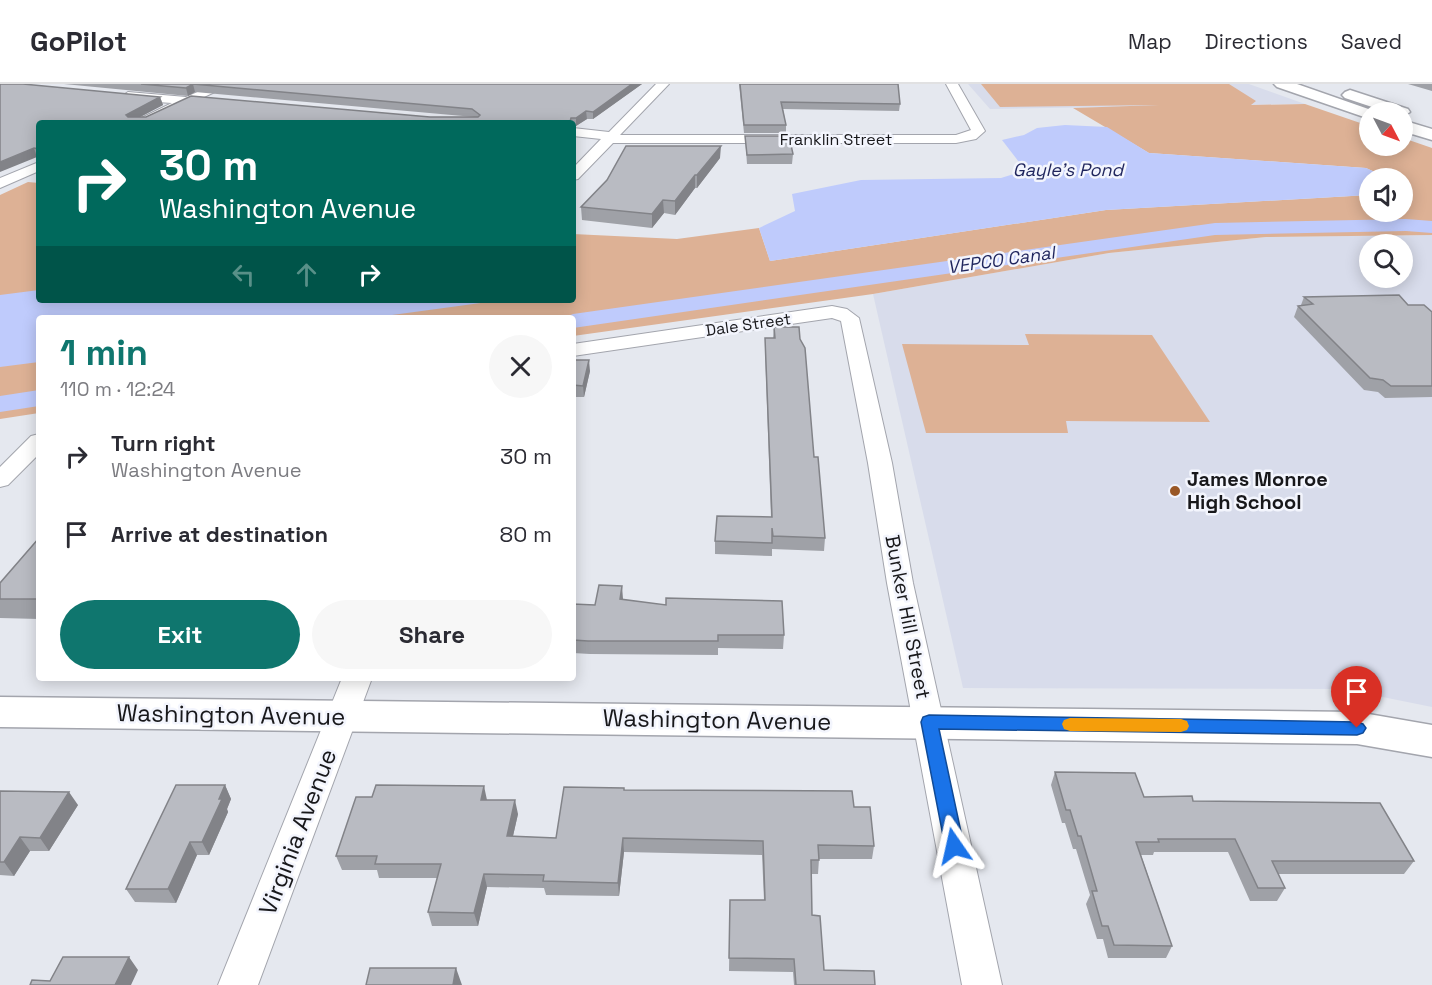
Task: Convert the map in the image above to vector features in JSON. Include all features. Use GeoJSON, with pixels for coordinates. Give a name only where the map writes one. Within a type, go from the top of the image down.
{"type":"FeatureCollection","features":[{"type":"Feature","properties":{"kind":"street"},"geometry":{"type":"LineString","coordinates":[[145,120],[192,102],[226,84]]}},
{"type":"Feature","properties":{"kind":"street"},"geometry":{"type":"LineString","coordinates":[[576,173],[663,84]]}},
{"type":"Feature","properties":{"kind":"street","name":"Franklin Street"},"geometry":{"type":"LineString","coordinates":[[576,141],[956,139],[971,136],[978,131],[952,84]]}},
{"type":"Feature","properties":{"kind":"street"},"geometry":{"type":"LineString","coordinates":[[1282,84],[1359,110]]}},
{"type":"Feature","properties":{"kind":"street"},"geometry":{"type":"LineString","coordinates":[[1317,84],[1370,102]]}},
{"type":"Feature","properties":{"kind":"street"},"geometry":{"type":"LineString","coordinates":[[118,95],[192,102],[217,99]]}},
{"type":"Feature","properties":{"kind":"street"},"geometry":{"type":"LineString","coordinates":[[1413,117],[1432,123]]}},
{"type":"Feature","properties":{"kind":"street"},"geometry":{"type":"LineString","coordinates":[[1413,129],[1432,135]]}},
{"type":"Feature","properties":{"kind":"street","name":"Franklin Street"},"geometry":{"type":"LineString","coordinates":[[576,133],[607,140]]}},
{"type":"Feature","properties":{"kind":"street"},"geometry":{"type":"LineString","coordinates":[[0,167],[32,171]]}},
{"type":"Feature","properties":{"kind":"street"},"geometry":{"type":"LineString","coordinates":[[0,184],[32,171]]}},
{"type":"Feature","properties":{"kind":"street","name":"Dale Street"},"geometry":{"type":"LineString","coordinates":[[576,350],[832,312],[840,313],[850,318],[865,389]]}},
{"type":"Feature","properties":{"kind":"street","name":"Bunker Hill Street"},"geometry":{"type":"LineString","coordinates":[[865,389],[900,583],[982,985]]}},
{"type":"Feature","properties":{"kind":"street"},"geometry":{"type":"LineString","coordinates":[[0,480],[36,444]]}},
{"type":"Feature","properties":{"kind":"street","name":"Virginia Avenue"},"geometry":{"type":"LineString","coordinates":[[238,985],[356,681]]}},
{"type":"Feature","properties":{"kind":"street","name":"Washington Avenue"},"geometry":{"type":"LineString","coordinates":[[0,712],[1357,728],[1432,741]]}},
{"type":"Feature","properties":{"kind":"shaded area"},"geometry":{"type":"Polygon","coordinates":[[[968,84],[1249,84],[1305,104],[990,109],[968,84]]]}},
{"type":"Feature","properties":{"kind":"shaded area"},"geometry":{"type":"Polygon","coordinates":[[[981,84],[1229,84],[1256,101],[1251,105],[1305,104],[1359,123],[1359,156],[1413,156],[1413,141],[1432,148],[1432,235],[1359,234],[1359,236],[1266,237],[1109,253],[873,294],[576,336],[576,315],[36,315],[36,413],[0,419],[0,195],[28,182],[36,183],[36,303],[576,303],[576,234],[677,239],[759,228],[770,261],[1106,210],[1359,196],[1359,222],[1413,222],[1413,168],[1366,168],[1149,153],[1073,108],[1159,105],[1000,107],[981,84]]]}},
{"type":"Feature","properties":{"kind":"shaded area","name":"James Monroe High School"},"geometry":{"type":"Polygon","coordinates":[[[1413,235],[1432,235],[1432,707],[1343,689],[963,688],[873,294],[1109,253],[1266,237],[1359,236],[1359,288],[1413,288],[1413,235]]]}},
{"type":"Feature","properties":{"kind":"shaded area"},"geometry":{"type":"Polygon","coordinates":[[[1025,334],[1152,335],[1210,422],[1066,421],[1068,433],[926,433],[902,344],[1029,345],[1025,334]]]}},
{"type":"Feature","properties":{"kind":"water","name":"Gayle's Pond"},"geometry":{"type":"Polygon","coordinates":[[[1065,125],[1107,127],[1149,153],[1366,168],[1359,168],[1359,196],[1106,210],[770,261],[759,228],[795,211],[792,194],[861,180],[1001,178],[1017,173],[1022,166],[1002,140],[1024,135],[1037,128],[1065,125]]]}},
{"type":"Feature","properties":{"kind":"water"},"geometry":{"type":"Polygon","coordinates":[[[36,290],[36,303],[481,303],[392,315],[36,315],[36,362],[0,367],[0,295],[36,290]]]}},
{"type":"Feature","properties":{"kind":"building"},"geometry":{"type":"Polygon","coordinates":[[[0,84],[23,84],[160,97],[126,115],[128,117],[146,117],[191,96],[430,117],[478,117],[480,115],[472,109],[193,84],[632,84],[593,112],[586,111],[570,120],[36,120],[36,148],[0,162],[0,84]]]}},
{"type":"Feature","properties":{"kind":"building"},"geometry":{"type":"Polygon","coordinates":[[[141,84],[193,84],[186,88],[141,84]]]}},
{"type":"Feature","properties":{"kind":"building"},"geometry":{"type":"Polygon","coordinates":[[[740,84],[898,84],[900,104],[781,102],[786,125],[744,125],[740,84]]]}},
{"type":"Feature","properties":{"kind":"building"},"geometry":{"type":"Polygon","coordinates":[[[745,136],[789,136],[793,154],[747,155],[745,136]]]}},
{"type":"Feature","properties":{"kind":"building"},"geometry":{"type":"Polygon","coordinates":[[[626,146],[721,146],[675,201],[663,200],[652,214],[581,207],[607,180],[626,146]]]}},
{"type":"Feature","properties":{"kind":"building"},"geometry":{"type":"Polygon","coordinates":[[[1399,295],[1408,305],[1424,305],[1432,312],[1432,386],[1391,386],[1383,380],[1370,378],[1298,306],[1313,304],[1304,297],[1399,295]]]}},
{"type":"Feature","properties":{"kind":"building"},"geometry":{"type":"Polygon","coordinates":[[[774,327],[799,327],[800,339],[805,348],[814,457],[818,457],[825,538],[773,536],[772,528],[772,543],[715,541],[717,516],[772,517],[765,338],[775,338],[774,327]]]}},
{"type":"Feature","properties":{"kind":"building"},"geometry":{"type":"Polygon","coordinates":[[[576,360],[589,360],[583,386],[576,385],[576,360]]]}},
{"type":"Feature","properties":{"kind":"building"},"geometry":{"type":"Polygon","coordinates":[[[36,541],[36,599],[0,599],[0,583],[36,541]]]}},
{"type":"Feature","properties":{"kind":"building"},"geometry":{"type":"Polygon","coordinates":[[[599,585],[622,586],[620,599],[666,605],[666,598],[782,601],[784,635],[718,635],[718,641],[576,640],[576,604],[595,605],[599,585]]]}},
{"type":"Feature","properties":{"kind":"building"},"geometry":{"type":"Polygon","coordinates":[[[1055,772],[1135,773],[1144,797],[1192,796],[1193,801],[1380,803],[1414,861],[1272,861],[1285,888],[1258,888],[1235,839],[1158,839],[1159,842],[1136,842],[1172,946],[1114,945],[1108,926],[1102,926],[1092,891],[1097,891],[1081,836],[1078,836],[1070,810],[1066,810],[1055,772]]]}},
{"type":"Feature","properties":{"kind":"building"},"geometry":{"type":"Polygon","coordinates":[[[176,785],[225,785],[219,799],[222,799],[202,842],[190,842],[168,889],[126,889],[176,785]]]}},
{"type":"Feature","properties":{"kind":"building"},"geometry":{"type":"Polygon","coordinates":[[[376,785],[484,786],[481,800],[515,800],[507,836],[556,838],[564,787],[624,788],[624,790],[852,791],[854,807],[870,807],[874,846],[818,845],[819,860],[811,860],[812,915],[820,916],[824,970],[874,971],[875,985],[796,985],[794,959],[729,958],[730,900],[765,900],[763,841],[623,838],[618,883],[543,881],[544,875],[484,874],[474,913],[428,912],[441,864],[375,864],[377,856],[336,856],[356,797],[372,797],[376,785]]]}},
{"type":"Feature","properties":{"kind":"building"},"geometry":{"type":"Polygon","coordinates":[[[0,791],[69,792],[40,838],[20,837],[4,862],[0,862],[0,791]]]}},
{"type":"Feature","properties":{"kind":"building"},"geometry":{"type":"Polygon","coordinates":[[[63,957],[129,957],[115,985],[30,985],[32,980],[50,981],[63,957]]]}},
{"type":"Feature","properties":{"kind":"building"},"geometry":{"type":"Polygon","coordinates":[[[370,968],[456,968],[453,985],[366,985],[370,968]]]}},
{"type":"Feature","properties":{"kind":"waterway","name":"VEPCO Canal"},"geometry":{"type":"LineString","coordinates":[[576,321],[1215,229],[1406,225],[1432,227]]}},
{"type":"Feature","properties":{"kind":"waterway","name":"VEPCO Canal"},"geometry":{"type":"LineString","coordinates":[[0,404],[36,398]]}},
{"type":"Feature","properties":{"kind":"slow traffic"},"geometry":{"type":"LineString","coordinates":[[1070,724],[1181,726]]}},
{"type":"Feature","properties":{"kind":"place","name":"James Monroe High School"},"geometry":{"type":"Point","coordinates":[1175,491]}},
{"type":"Feature","properties":{"kind":"route"},"geometry":{"type":"LineString","coordinates":[[954,846],[929,722],[1357,728]]}}]}
